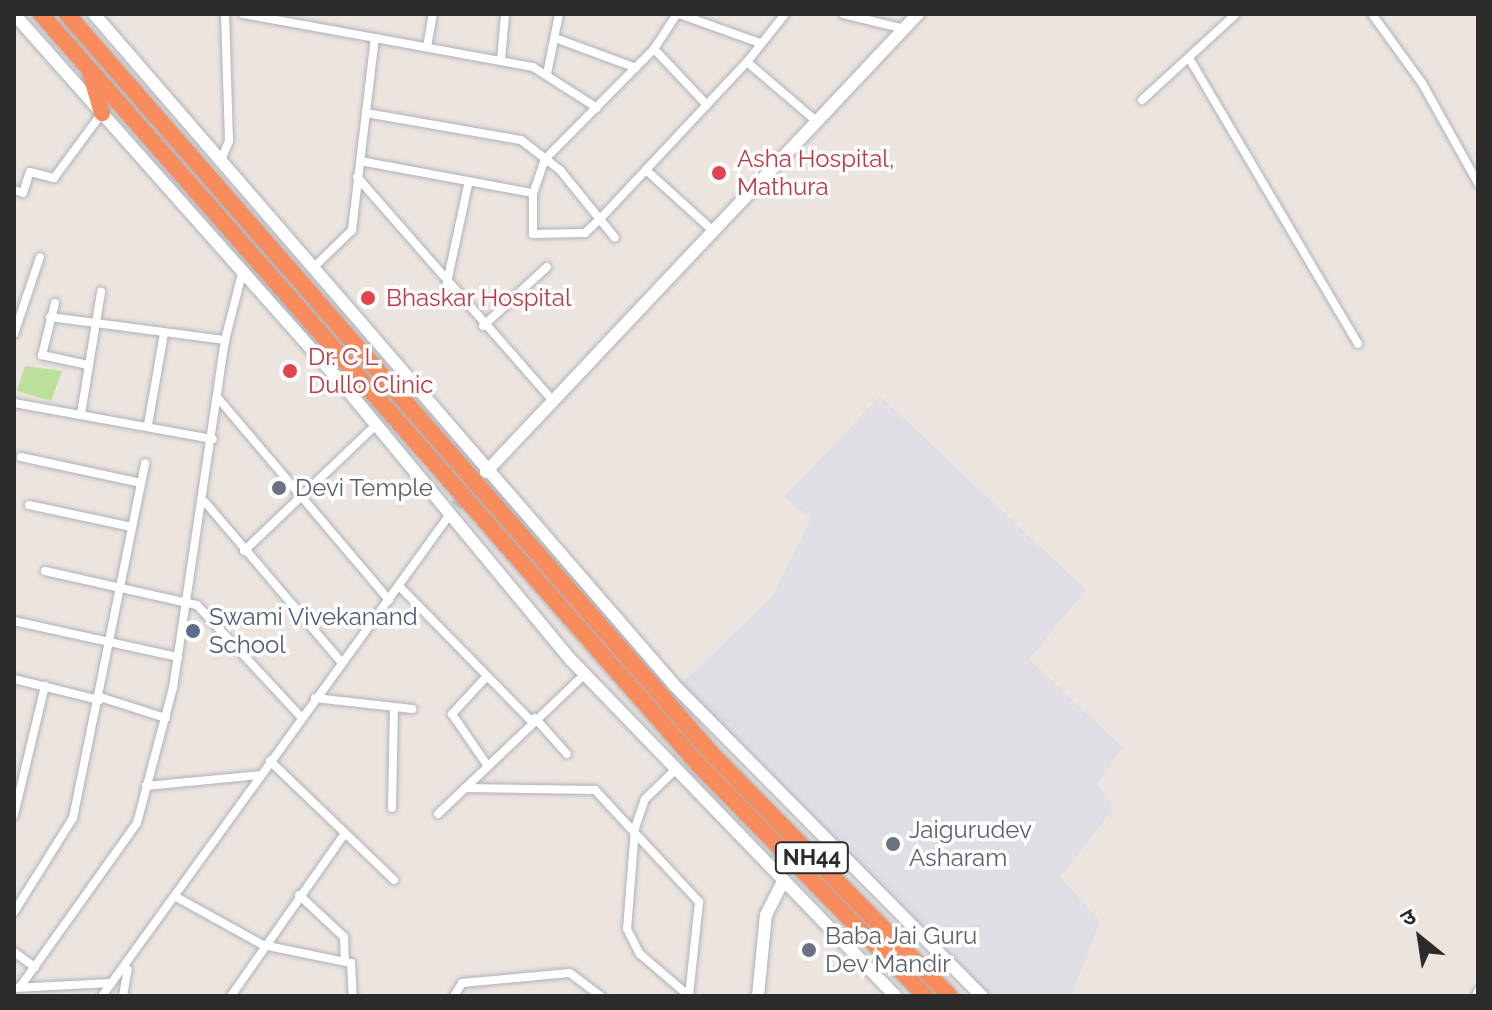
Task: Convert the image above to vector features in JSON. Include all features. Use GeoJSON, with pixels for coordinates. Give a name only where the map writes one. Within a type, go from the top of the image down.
{"type":"FeatureCollection","features":[{"type":"Feature","properties":{"kind":"highway","name":"NH44"},"geometry":{"type":"LineString","coordinates":[[41,14],[699,765],[925,996]]}},
{"type":"Feature","properties":{"kind":"highway","name":"NH44"},"geometry":{"type":"LineString","coordinates":[[67,14],[713,755],[950,996]]}},
{"type":"Feature","properties":{"kind":"highway"},"geometry":{"type":"LineString","coordinates":[[88,66],[102,113]]}},
{"type":"Feature","properties":{"kind":"street"},"geometry":{"type":"LineString","coordinates":[[94,14],[675,686],[982,996]]}},
{"type":"Feature","properties":{"kind":"street"},"geometry":{"type":"LineString","coordinates":[[221,160],[229,141],[225,14]]}},
{"type":"Feature","properties":{"kind":"street"},"geometry":{"type":"LineString","coordinates":[[243,14],[295,18],[375,38],[501,60],[547,74],[597,108]]}},
{"type":"Feature","properties":{"kind":"street"},"geometry":{"type":"LineString","coordinates":[[427,47],[433,14]]}},
{"type":"Feature","properties":{"kind":"street"},"geometry":{"type":"LineString","coordinates":[[501,60],[505,14]]}},
{"type":"Feature","properties":{"kind":"street"},"geometry":{"type":"LineString","coordinates":[[547,74],[559,14]]}},
{"type":"Feature","properties":{"kind":"street"},"geometry":{"type":"LineString","coordinates":[[757,42],[678,14],[654,49],[545,159],[533,193],[533,234],[585,233],[747,62],[757,42],[785,14]]}},
{"type":"Feature","properties":{"kind":"street"},"geometry":{"type":"LineString","coordinates":[[843,14],[905,29]]}},
{"type":"Feature","properties":{"kind":"street"},"geometry":{"type":"LineString","coordinates":[[488,470],[710,228],[918,14]]}},
{"type":"Feature","properties":{"kind":"street"},"geometry":{"type":"LineString","coordinates":[[1142,100],[1236,14]]}},
{"type":"Feature","properties":{"kind":"street"},"geometry":{"type":"LineString","coordinates":[[1372,14],[1422,83],[1478,183]]}},
{"type":"Feature","properties":{"kind":"street"},"geometry":{"type":"LineString","coordinates":[[16,20],[243,270],[452,512],[584,675],[673,772],[895,996]]}},
{"type":"Feature","properties":{"kind":"street"},"geometry":{"type":"LineString","coordinates":[[314,267],[352,230],[375,38]]}},
{"type":"Feature","properties":{"kind":"street"},"geometry":{"type":"LineString","coordinates":[[555,38],[636,68]]}},
{"type":"Feature","properties":{"kind":"street"},"geometry":{"type":"LineString","coordinates":[[654,49],[707,105]]}},
{"type":"Feature","properties":{"kind":"street"},"geometry":{"type":"LineString","coordinates":[[1189,58],[1358,344]]}},
{"type":"Feature","properties":{"kind":"street"},"geometry":{"type":"LineString","coordinates":[[747,62],[815,120]]}},
{"type":"Feature","properties":{"kind":"street"},"geometry":{"type":"LineString","coordinates":[[14,190],[23,193],[30,172],[54,178],[102,113]]}},
{"type":"Feature","properties":{"kind":"street"},"geometry":{"type":"LineString","coordinates":[[366,113],[502,134],[545,159],[615,238]]}},
{"type":"Feature","properties":{"kind":"street"},"geometry":{"type":"LineString","coordinates":[[360,161],[533,193]]}},
{"type":"Feature","properties":{"kind":"street"},"geometry":{"type":"LineString","coordinates":[[646,170],[710,228]]}},
{"type":"Feature","properties":{"kind":"street"},"geometry":{"type":"LineString","coordinates":[[357,177],[446,287],[552,400]]}},
{"type":"Feature","properties":{"kind":"street"},"geometry":{"type":"LineString","coordinates":[[446,287],[469,181]]}},
{"type":"Feature","properties":{"kind":"street"},"geometry":{"type":"LineString","coordinates":[[14,334],[40,257]]}},
{"type":"Feature","properties":{"kind":"street"},"geometry":{"type":"LineString","coordinates":[[483,326],[547,267]]}},
{"type":"Feature","properties":{"kind":"street"},"geometry":{"type":"LineString","coordinates":[[111,983],[29,992],[17,988],[130,836],[146,786],[166,718],[178,657],[205,502],[225,340],[243,270]]}},
{"type":"Feature","properties":{"kind":"street"},"geometry":{"type":"LineString","coordinates":[[81,414],[101,292]]}},
{"type":"Feature","properties":{"kind":"street"},"geometry":{"type":"LineString","coordinates":[[55,303],[42,355],[88,365]]}},
{"type":"Feature","properties":{"kind":"street"},"geometry":{"type":"LineString","coordinates":[[50,317],[225,340]]}},
{"type":"Feature","properties":{"kind":"street"},"geometry":{"type":"LineString","coordinates":[[148,425],[164,333]]}},
{"type":"Feature","properties":{"kind":"street"},"geometry":{"type":"LineString","coordinates":[[217,397],[389,600]]}},
{"type":"Feature","properties":{"kind":"street"},"geometry":{"type":"LineString","coordinates":[[14,403],[213,439]]}},
{"type":"Feature","properties":{"kind":"street"},"geometry":{"type":"LineString","coordinates":[[244,551],[376,425]]}},
{"type":"Feature","properties":{"kind":"street"},"geometry":{"type":"LineString","coordinates":[[21,457],[141,483]]}},
{"type":"Feature","properties":{"kind":"street"},"geometry":{"type":"LineString","coordinates":[[14,912],[69,828],[100,699],[107,643],[145,463]]}},
{"type":"Feature","properties":{"kind":"street"},"geometry":{"type":"LineString","coordinates":[[205,502],[342,663]]}},
{"type":"Feature","properties":{"kind":"street"},"geometry":{"type":"LineString","coordinates":[[29,505],[132,527]]}},
{"type":"Feature","properties":{"kind":"street"},"geometry":{"type":"LineString","coordinates":[[102,996],[128,968],[300,716],[452,512]]}},
{"type":"Feature","properties":{"kind":"street"},"geometry":{"type":"LineString","coordinates":[[45,571],[186,600],[205,610],[300,716]]}},
{"type":"Feature","properties":{"kind":"street"},"geometry":{"type":"LineString","coordinates":[[399,586],[567,754]]}},
{"type":"Feature","properties":{"kind":"street"},"geometry":{"type":"LineString","coordinates":[[14,621],[178,657]]}},
{"type":"Feature","properties":{"kind":"street"},"geometry":{"type":"LineString","coordinates":[[438,814],[533,720],[584,675]]}},
{"type":"Feature","properties":{"kind":"street"},"geometry":{"type":"LineString","coordinates":[[487,676],[452,714],[487,765]]}},
{"type":"Feature","properties":{"kind":"street"},"geometry":{"type":"LineString","coordinates":[[14,679],[166,718]]}},
{"type":"Feature","properties":{"kind":"street"},"geometry":{"type":"LineString","coordinates":[[14,815],[18,780],[45,686]]}},
{"type":"Feature","properties":{"kind":"street"},"geometry":{"type":"LineString","coordinates":[[315,698],[412,709]]}},
{"type":"Feature","properties":{"kind":"street"},"geometry":{"type":"LineString","coordinates":[[392,808],[394,708]]}},
{"type":"Feature","properties":{"kind":"street"},"geometry":{"type":"LineString","coordinates":[[270,761],[394,880]]}},
{"type":"Feature","properties":{"kind":"street"},"geometry":{"type":"LineString","coordinates":[[673,772],[645,799],[635,828],[628,935],[689,996]]}},
{"type":"Feature","properties":{"kind":"street"},"geometry":{"type":"LineString","coordinates":[[146,786],[261,775]]}},
{"type":"Feature","properties":{"kind":"street"},"geometry":{"type":"LineString","coordinates":[[465,788],[595,790],[635,828],[699,902],[689,996]]}},
{"type":"Feature","properties":{"kind":"street"},"geometry":{"type":"LineString","coordinates":[[231,996],[263,945],[345,833]]}},
{"type":"Feature","properties":{"kind":"street"},"geometry":{"type":"LineString","coordinates":[[758,996],[766,915],[782,884]]}},
{"type":"Feature","properties":{"kind":"street"},"geometry":{"type":"LineString","coordinates":[[299,895],[344,937],[345,960]]}},
{"type":"Feature","properties":{"kind":"street"},"geometry":{"type":"LineString","coordinates":[[178,898],[263,945],[345,960],[355,971],[353,996]]}},
{"type":"Feature","properties":{"kind":"street"},"geometry":{"type":"LineString","coordinates":[[14,952],[35,967]]}},
{"type":"Feature","properties":{"kind":"street"},"geometry":{"type":"LineString","coordinates":[[123,996],[128,968]]}},
{"type":"Feature","properties":{"kind":"street"},"geometry":{"type":"LineString","coordinates":[[454,996],[462,983],[570,973],[601,996]]}},
{"type":"Feature","properties":{"kind":"shaded area"},"geometry":{"type":"Polygon","coordinates":[[[880,396],[1086,590],[1029,659],[1123,748],[1096,784],[1114,808],[1060,877],[1100,921],[1071,996],[991,996],[680,685],[772,597],[812,519],[784,497],[880,396]]]}},
{"type":"Feature","properties":{"kind":"green space"},"geometry":{"type":"Polygon","coordinates":[[[25,366],[62,371],[51,401],[17,391],[25,366]]]}},
{"type":"Feature","properties":{"kind":"tunnel"},"geometry":{"type":"LineString","coordinates":[[456,506],[481,477]]}},
{"type":"Feature","properties":{"kind":"place","name":"Asha Hospital, Mathura"},"geometry":{"type":"Point","coordinates":[719,173]}},
{"type":"Feature","properties":{"kind":"place","name":"Bhaskar Hospital"},"geometry":{"type":"Point","coordinates":[368,298]}},
{"type":"Feature","properties":{"kind":"place","name":"Dr. C L Dullo Clinic"},"geometry":{"type":"Point","coordinates":[290,371]}},
{"type":"Feature","properties":{"kind":"place","name":"Devi Temple"},"geometry":{"type":"Point","coordinates":[279,488]}},
{"type":"Feature","properties":{"kind":"place","name":"Swami Vivekanand School"},"geometry":{"type":"Point","coordinates":[193,631]}},
{"type":"Feature","properties":{"kind":"place","name":"Jaigurudev Asharam"},"geometry":{"type":"Point","coordinates":[893,844]}},
{"type":"Feature","properties":{"kind":"place","name":"Baba Jai Guru Dev Mandir"},"geometry":{"type":"Point","coordinates":[809,950]}}]}
